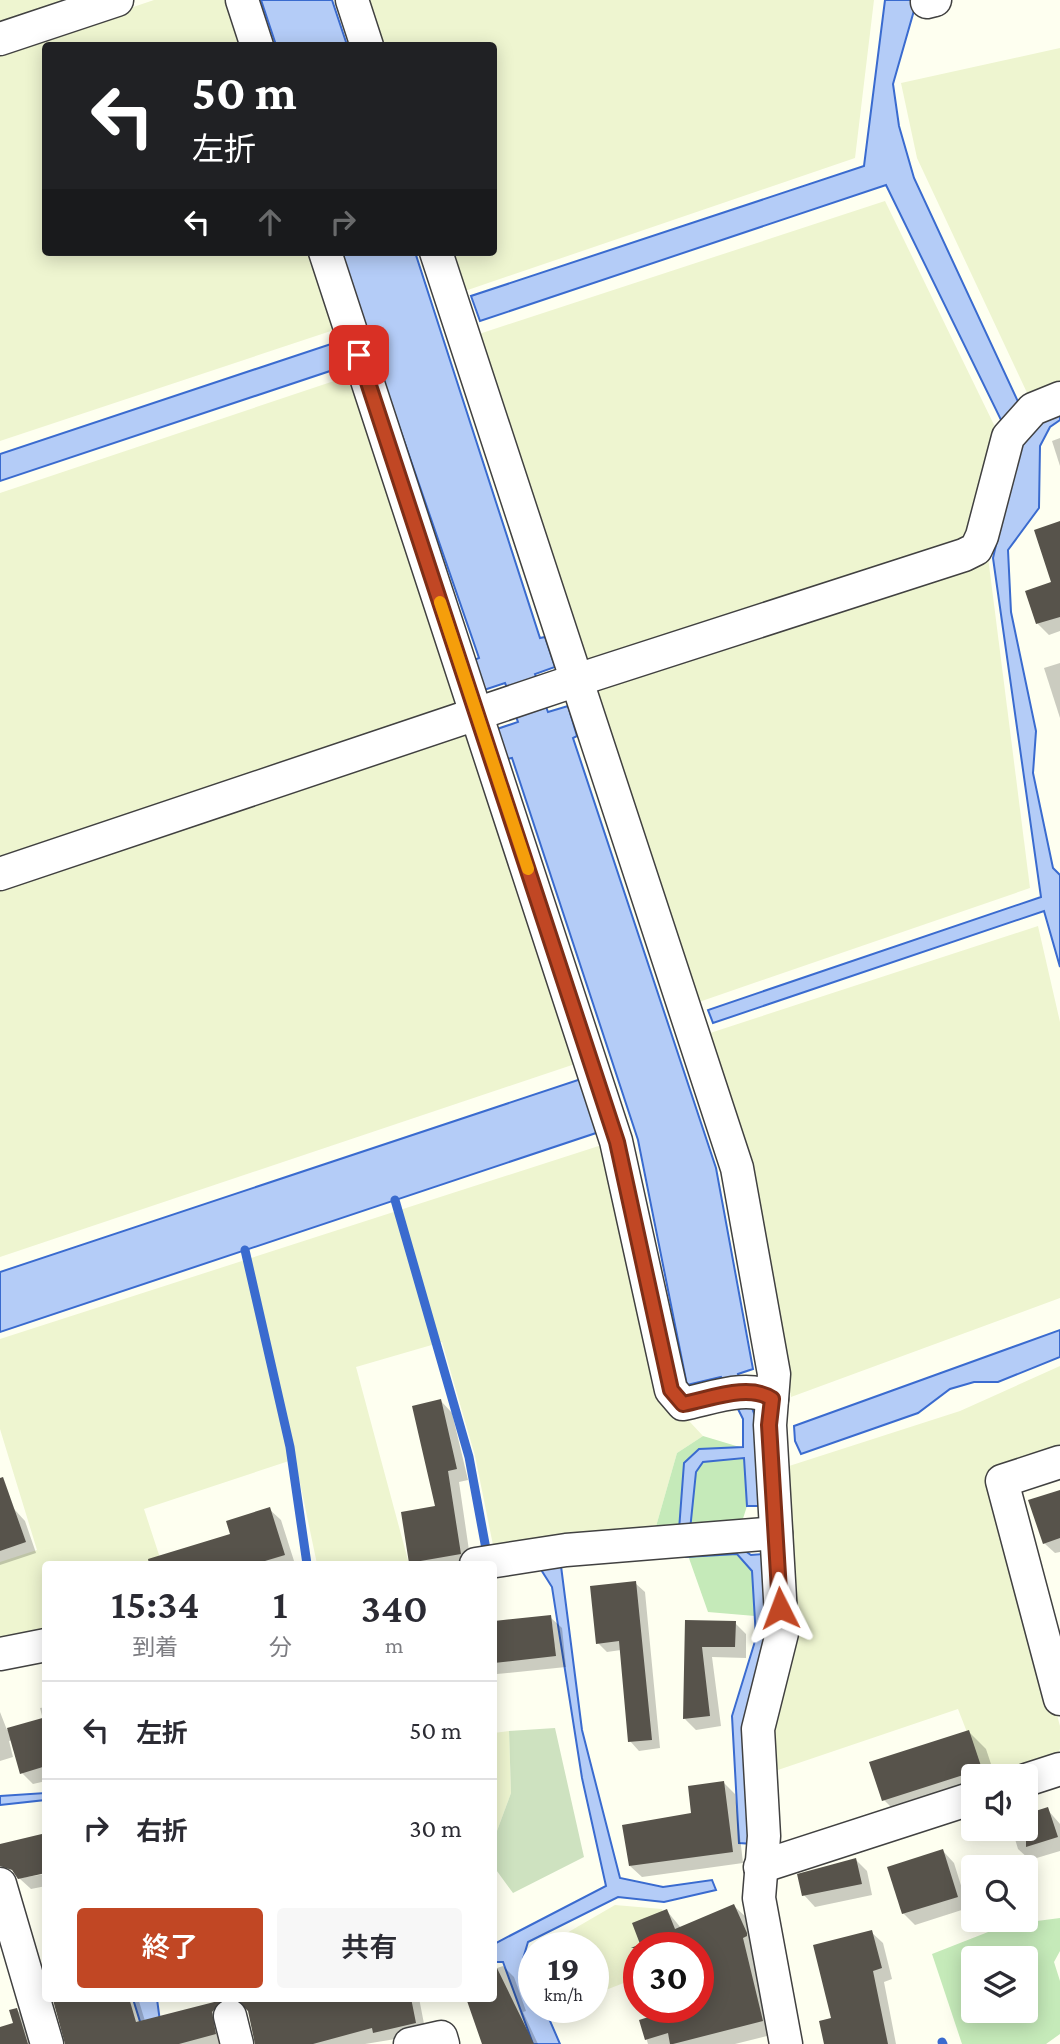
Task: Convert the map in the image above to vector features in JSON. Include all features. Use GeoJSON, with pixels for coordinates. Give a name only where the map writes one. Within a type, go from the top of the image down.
{"type":"FeatureCollection","features":[{"type":"Feature","properties":{"kind":"street"},"geometry":{"type":"LineString","coordinates":[[0,39],[117,0]]}},
{"type":"Feature","properties":{"kind":"street"},"geometry":{"type":"LineString","coordinates":[[242,0],[256,42]]}},
{"type":"Feature","properties":{"kind":"street"},"geometry":{"type":"LineString","coordinates":[[352,0],[366,42]]}},
{"type":"Feature","properties":{"kind":"street"},"geometry":{"type":"LineString","coordinates":[[326,256],[617,1142],[671,1390],[683,1404],[748,1396],[774,1374],[737,1168],[437,256]]}},
{"type":"Feature","properties":{"kind":"street"},"geometry":{"type":"LineString","coordinates":[[0,874],[577,680],[964,555],[976,549],[982,536],[1008,437],[1033,409],[1060,398]]}},
{"type":"Feature","properties":{"kind":"street"},"geometry":{"type":"LineString","coordinates":[[748,1396],[769,1425],[782,1633],[758,1729],[764,1836],[759,1898],[786,2044]]}},
{"type":"Feature","properties":{"kind":"street"},"geometry":{"type":"LineString","coordinates":[[1060,1462],[1002,1481],[1060,1699]]}},
{"type":"Feature","properties":{"kind":"street"},"geometry":{"type":"LineString","coordinates":[[495,1561],[566,1550],[776,1533]]}},
{"type":"Feature","properties":{"kind":"street"},"geometry":{"type":"LineString","coordinates":[[0,1654],[42,1646]]}},
{"type":"Feature","properties":{"kind":"street"},"geometry":{"type":"LineString","coordinates":[[1038,1776],[1060,1769]]}},
{"type":"Feature","properties":{"kind":"street"},"geometry":{"type":"LineString","coordinates":[[761,1867],[961,1802]]}},
{"type":"Feature","properties":{"kind":"street"},"geometry":{"type":"LineString","coordinates":[[0,1884],[47,2044]]}},
{"type":"Feature","properties":{"kind":"street"},"geometry":{"type":"LineString","coordinates":[[410,2044],[441,2037],[443,2044]]}},
{"type":"Feature","properties":{"kind":"green space"},"geometry":{"type":"Polygon","coordinates":[[[0,0],[80,0],[0,27],[0,0]]]}},
{"type":"Feature","properties":{"kind":"green space"},"geometry":{"type":"Polygon","coordinates":[[[154,0],[231,0],[245,42],[42,42],[42,256],[316,256],[340,328],[0,441],[0,52],[154,0]]]}},
{"type":"Feature","properties":{"kind":"green space"},"geometry":{"type":"Polygon","coordinates":[[[365,0],[874,0],[855,158],[459,293],[447,256],[497,256],[497,42],[379,42],[365,0]]]}},
{"type":"Feature","properties":{"kind":"green space"},"geometry":{"type":"Polygon","coordinates":[[[1060,48],[1060,385],[1029,397],[917,158],[901,83],[1060,48]]]}},
{"type":"Feature","properties":{"kind":"green space"},"geometry":{"type":"Polygon","coordinates":[[[885,201],[998,433],[968,540],[585,668],[476,335],[885,201]]]}},
{"type":"Feature","properties":{"kind":"green space"},"geometry":{"type":"Polygon","coordinates":[[[355,374],[465,706],[0,862],[0,493],[355,374]]]}},
{"type":"Feature","properties":{"kind":"green space"},"geometry":{"type":"Polygon","coordinates":[[[988,557],[1030,888],[699,1002],[593,690],[988,557]]]}},
{"type":"Feature","properties":{"kind":"green space"},"geometry":{"type":"Polygon","coordinates":[[[467,728],[578,1063],[0,1257],[0,885],[467,728]]]}},
{"type":"Feature","properties":{"kind":"green space"},"geometry":{"type":"Polygon","coordinates":[[[1038,926],[1060,1022],[1060,1298],[791,1397],[747,1160],[704,1035],[1038,926]]]}},
{"type":"Feature","properties":{"kind":"green space"},"geometry":{"type":"Polygon","coordinates":[[[608,1143],[664,1394],[703,1436],[677,1453],[655,1530],[494,1550],[475,1456],[442,1342],[356,1367],[408,1561],[316,1561],[295,1459],[144,1509],[161,1561],[42,1561],[42,1635],[0,1644],[0,1562],[37,1550],[0,1429],[0,1339],[608,1143]]]}},
{"type":"Feature","properties":{"kind":"green space"},"geometry":{"type":"Polygon","coordinates":[[[1060,1366],[1060,1452],[991,1472],[1060,1726],[1060,1749],[1056,1758],[1038,1764],[979,1764],[958,1709],[769,1773],[786,1467],[960,1411],[1060,1366]]]}},
{"type":"Feature","properties":{"kind":"green space"},"geometry":{"type":"Polygon","coordinates":[[[703,1436],[743,1448],[747,1506],[735,1544],[738,1554],[752,1571],[755,1616],[708,1612],[679,1530],[655,1530],[677,1453],[703,1436]]]}},
{"type":"Feature","properties":{"kind":"green space"},"geometry":{"type":"Polygon","coordinates":[[[555,1728],[584,1857],[513,1893],[497,1871],[497,1831],[511,1793],[509,1731],[555,1728]]]}},
{"type":"Feature","properties":{"kind":"green space"},"geometry":{"type":"Polygon","coordinates":[[[509,1731],[511,1793],[497,1831],[497,1733],[509,1731]]]}},
{"type":"Feature","properties":{"kind":"green space"},"geometry":{"type":"Polygon","coordinates":[[[615,1905],[662,1909],[670,1932],[623,1932],[623,1983],[609,1989],[609,1932],[569,1932],[615,1905]]]}},
{"type":"Feature","properties":{"kind":"green space"},"geometry":{"type":"Polygon","coordinates":[[[1060,1918],[1060,1951],[1054,1962],[1060,1981],[1060,2034],[1046,2044],[962,2044],[932,1954],[988,1932],[1038,1932],[1038,1921],[1060,1918]]]}},
{"type":"Feature","properties":{"kind":"water"},"geometry":{"type":"Polygon","coordinates":[[[261,0],[332,0],[346,42],[275,42],[261,0]]]}},
{"type":"Feature","properties":{"kind":"water"},"geometry":{"type":"Polygon","coordinates":[[[885,0],[917,0],[893,84],[899,126],[914,178],[1020,406],[1002,422],[886,185],[480,321],[471,296],[864,166],[885,0]]]}},
{"type":"Feature","properties":{"kind":"water"},"geometry":{"type":"Polygon","coordinates":[[[343,256],[416,256],[540,638],[545,637],[555,667],[535,674],[537,680],[508,690],[505,683],[484,690],[474,660],[479,658],[361,316],[343,256]]]}},
{"type":"Feature","properties":{"kind":"water"},"geometry":{"type":"Polygon","coordinates":[[[337,342],[345,366],[0,481],[0,454],[337,342]]]}},
{"type":"Feature","properties":{"kind":"water"},"geometry":{"type":"Polygon","coordinates":[[[1060,413],[1060,420],[1050,427],[1040,446],[1039,508],[1008,550],[1011,612],[1036,731],[1033,773],[1053,868],[1060,875],[1060,967],[1044,911],[713,1023],[708,1010],[1041,897],[993,558],[1020,442],[1042,420],[1060,413]]]}},
{"type":"Feature","properties":{"kind":"water"},"geometry":{"type":"Polygon","coordinates":[[[545,704],[548,712],[568,706],[577,736],[573,738],[716,1168],[753,1369],[738,1374],[740,1381],[725,1384],[721,1377],[687,1385],[638,1140],[512,758],[506,759],[497,729],[518,722],[515,714],[545,704]]]}},
{"type":"Feature","properties":{"kind":"water"},"geometry":{"type":"Polygon","coordinates":[[[581,1079],[599,1132],[0,1332],[0,1272],[581,1079]]]}},
{"type":"Feature","properties":{"kind":"water"},"geometry":{"type":"Polygon","coordinates":[[[1060,1330],[1060,1357],[998,1382],[974,1382],[950,1389],[918,1413],[801,1454],[795,1441],[794,1426],[1060,1330]]]}},
{"type":"Feature","properties":{"kind":"water"},"geometry":{"type":"Polygon","coordinates":[[[751,1405],[756,1419],[762,1506],[747,1506],[744,1458],[703,1462],[696,1472],[690,1530],[679,1530],[684,1463],[699,1449],[743,1447],[743,1419],[738,1409],[751,1405]]]}},
{"type":"Feature","properties":{"kind":"water"},"geometry":{"type":"Polygon","coordinates":[[[735,1544],[751,1555],[763,1554],[768,1639],[753,1844],[739,1843],[732,1716],[756,1638],[752,1571],[737,1554],[686,1557],[684,1547],[735,1544]]]}},
{"type":"Feature","properties":{"kind":"water"},"geometry":{"type":"Polygon","coordinates":[[[561,1566],[582,1730],[620,1878],[663,1887],[712,1880],[716,1890],[664,1902],[618,1897],[548,1932],[518,1932],[518,2003],[503,1962],[497,1962],[497,1942],[606,1886],[582,1778],[552,1587],[540,1568],[561,1566]]]}},
{"type":"Feature","properties":{"kind":"water"},"geometry":{"type":"Polygon","coordinates":[[[42,1793],[42,1800],[0,1805],[0,1796],[42,1793]]]}},
{"type":"Feature","properties":{"kind":"water"},"geometry":{"type":"Polygon","coordinates":[[[134,2002],[157,2002],[163,2044],[147,2044],[134,2002]]]}},
{"type":"Feature","properties":{"kind":"water"},"geometry":{"type":"Polygon","coordinates":[[[525,2023],[551,2023],[560,2044],[533,2044],[525,2023]]]}},
{"type":"Feature","properties":{"kind":"building"},"geometry":{"type":"Polygon","coordinates":[[[1060,521],[1060,617],[1036,624],[1025,591],[1051,582],[1034,530],[1060,521]]]}},
{"type":"Feature","properties":{"kind":"building"},"geometry":{"type":"Polygon","coordinates":[[[441,1399],[457,1469],[448,1471],[461,1554],[409,1561],[401,1512],[435,1506],[412,1406],[441,1399]]]}},
{"type":"Feature","properties":{"kind":"building"},"geometry":{"type":"Polygon","coordinates":[[[3,1477],[26,1542],[0,1551],[0,1478],[3,1477]]]}},
{"type":"Feature","properties":{"kind":"building"},"geometry":{"type":"Polygon","coordinates":[[[1060,1490],[1060,1538],[1043,1544],[1028,1500],[1060,1490]]]}},
{"type":"Feature","properties":{"kind":"building"},"geometry":{"type":"Polygon","coordinates":[[[270,1507],[285,1555],[265,1561],[148,1561],[230,1534],[226,1521],[270,1507]]]}},
{"type":"Feature","properties":{"kind":"building"},"geometry":{"type":"Polygon","coordinates":[[[636,1581],[652,1740],[628,1742],[619,1641],[596,1644],[590,1586],[636,1581]]]}},
{"type":"Feature","properties":{"kind":"building"},"geometry":{"type":"Polygon","coordinates":[[[551,1615],[556,1656],[497,1663],[497,1621],[551,1615]]]}},
{"type":"Feature","properties":{"kind":"building"},"geometry":{"type":"Polygon","coordinates":[[[685,1620],[736,1621],[735,1647],[702,1647],[710,1716],[683,1719],[685,1620]]]}},
{"type":"Feature","properties":{"kind":"building"},"geometry":{"type":"Polygon","coordinates":[[[42,1718],[42,1767],[20,1774],[7,1728],[42,1718]]]}},
{"type":"Feature","properties":{"kind":"building"},"geometry":{"type":"Polygon","coordinates":[[[969,1730],[980,1764],[961,1764],[961,1776],[882,1801],[869,1762],[969,1730]]]}},
{"type":"Feature","properties":{"kind":"building"},"geometry":{"type":"Polygon","coordinates":[[[724,1781],[733,1852],[629,1866],[622,1825],[691,1813],[688,1786],[724,1781]]]}},
{"type":"Feature","properties":{"kind":"building"},"geometry":{"type":"Polygon","coordinates":[[[1048,1807],[1058,1837],[1026,1847],[1026,1841],[1038,1841],[1038,1810],[1048,1807]]]}},
{"type":"Feature","properties":{"kind":"building"},"geometry":{"type":"Polygon","coordinates":[[[42,1834],[42,1874],[18,1879],[12,1870],[0,1866],[0,1844],[42,1834]]]}},
{"type":"Feature","properties":{"kind":"building"},"geometry":{"type":"Polygon","coordinates":[[[943,1849],[958,1897],[902,1914],[887,1867],[943,1849]]]}},
{"type":"Feature","properties":{"kind":"building"},"geometry":{"type":"Polygon","coordinates":[[[856,1858],[862,1884],[802,1896],[797,1874],[856,1858]]]}},
{"type":"Feature","properties":{"kind":"building"},"geometry":{"type":"Polygon","coordinates":[[[734,1904],[747,1933],[743,1938],[763,2021],[673,2044],[670,2044],[668,2033],[645,2040],[640,2023],[714,2023],[714,1932],[635,1932],[632,1923],[667,1909],[675,1929],[734,1904]]]}},
{"type":"Feature","properties":{"kind":"building"},"geometry":{"type":"Polygon","coordinates":[[[872,1930],[882,1968],[873,1971],[888,2044],[824,2044],[819,2021],[831,2018],[813,1945],[872,1930]]]}},
{"type":"Feature","properties":{"kind":"building"},"geometry":{"type":"Polygon","coordinates":[[[497,1968],[518,2011],[518,2023],[524,2023],[534,2044],[482,2044],[467,2002],[497,2002],[497,1968]]]}},
{"type":"Feature","properties":{"kind":"building"},"geometry":{"type":"Polygon","coordinates":[[[54,2002],[130,2002],[136,2022],[220,2002],[212,2012],[216,2034],[179,2044],[65,2044],[54,2002]]]}},
{"type":"Feature","properties":{"kind":"building"},"geometry":{"type":"Polygon","coordinates":[[[239,2002],[412,2002],[416,2023],[373,2033],[372,2028],[313,2044],[255,2044],[248,2011],[239,2002]]]}},
{"type":"Feature","properties":{"kind":"building"},"geometry":{"type":"Polygon","coordinates":[[[17,2008],[28,2044],[0,2044],[0,2027],[13,2023],[9,2010],[17,2008]]]}},
{"type":"Feature","properties":{"kind":"waterway"},"geometry":{"type":"LineString","coordinates":[[395,1200],[469,1457],[486,1549]]}},
{"type":"Feature","properties":{"kind":"waterway"},"geometry":{"type":"LineString","coordinates":[[245,1250],[290,1447],[307,1561]]}},
{"type":"Feature","properties":{"kind":"slow traffic"},"geometry":{"type":"LineString","coordinates":[[440,602],[528,869]]}},
{"type":"Feature","properties":{"kind":"route"},"geometry":{"type":"LineString","coordinates":[[359,355],[617,1142],[671,1390],[683,1404],[749,1391],[761,1391],[772,1399],[769,1425],[780,1608]]}}]}
